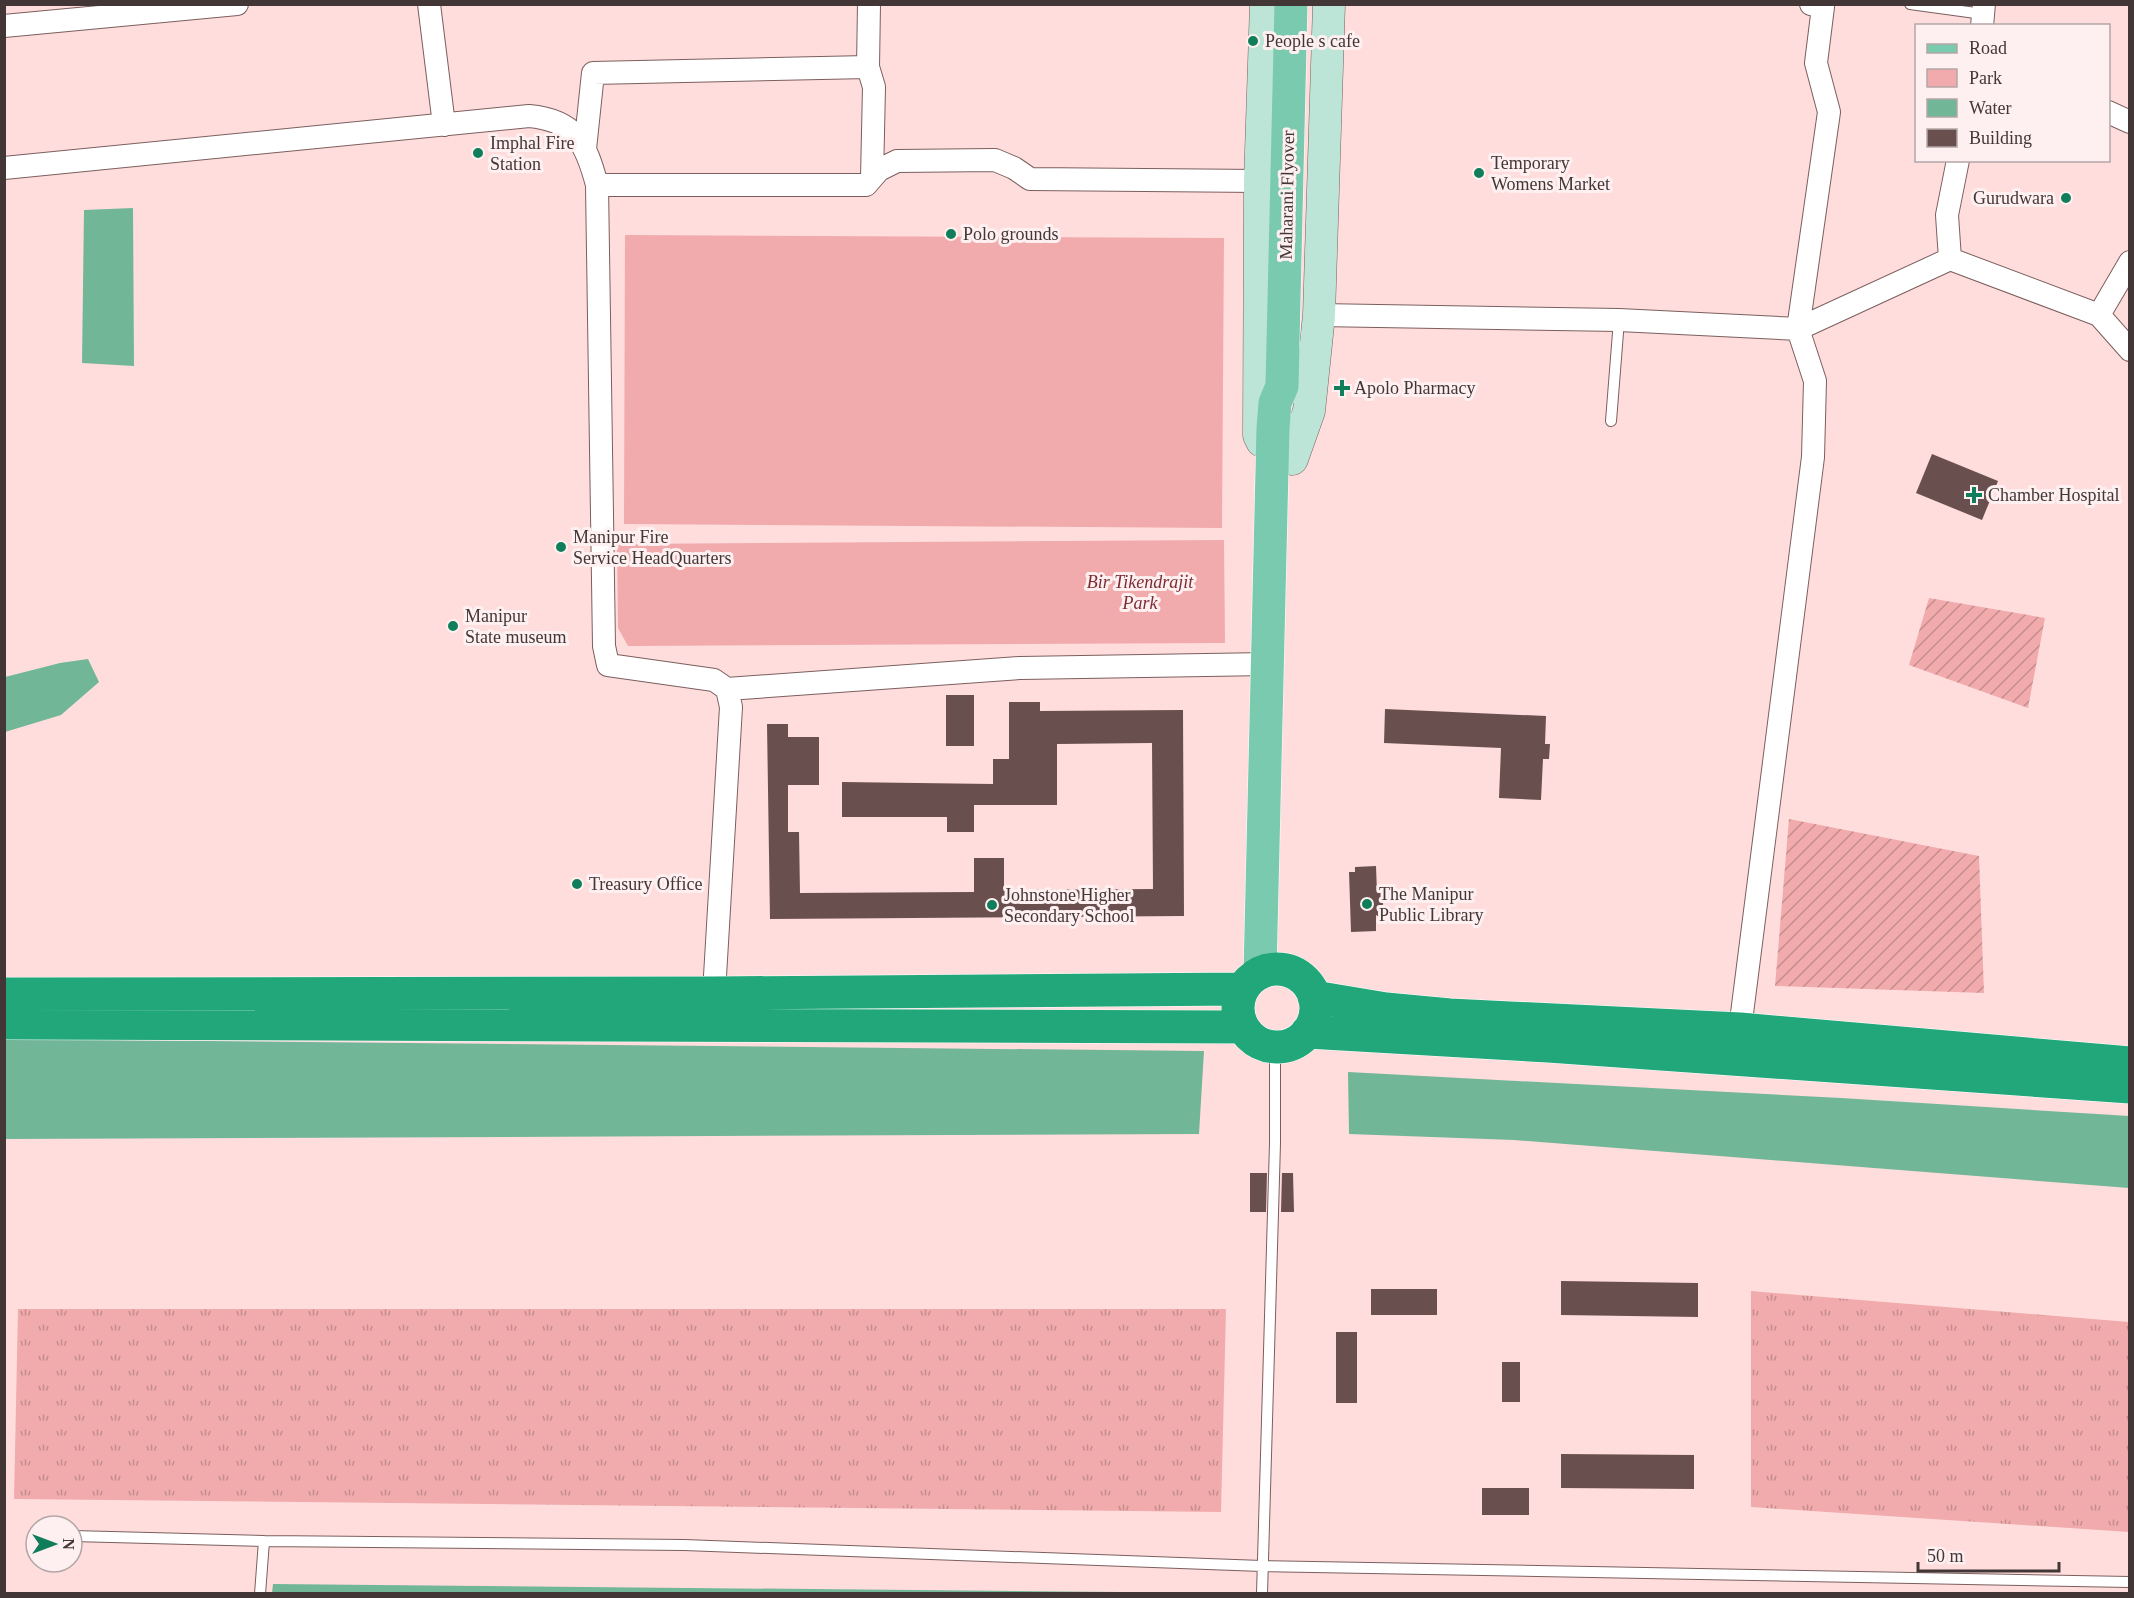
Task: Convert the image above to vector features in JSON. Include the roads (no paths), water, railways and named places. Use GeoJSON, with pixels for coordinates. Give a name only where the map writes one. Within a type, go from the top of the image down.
{"type":"FeatureCollection","features":[{"type":"Feature","properties":{"kind":"highway"},"geometry":{"type":"LineString","coordinates":[[4,994],[714,993],[1262,977],[1303,979],[1314,997],[1316,1009],[1307,1032],[1287,1045],[1275,1047],[1262,1044],[1251,1037],[1243,1027],[1239,1014],[1239,1001],[1262,977]]}},
{"type":"Feature","properties":{"kind":"highway"},"geometry":{"type":"LineString","coordinates":[[1314,997],[1386,1009],[1450,1015],[1740,1029],[2130,1063]]}},
{"type":"Feature","properties":{"kind":"highway"},"geometry":{"type":"LineString","coordinates":[[4,1023],[1243,1027]]}},
{"type":"Feature","properties":{"kind":"highway"},"geometry":{"type":"LineString","coordinates":[[1307,1032],[1548,1046],[2130,1088]]}},
{"type":"Feature","properties":{"kind":"main road","name":"Maharani Flyover"},"geometry":{"type":"LineString","coordinates":[[1282,463],[1291,4]]}},
{"type":"Feature","properties":{"kind":"main road"},"geometry":{"type":"LineString","coordinates":[[1276,799],[1268,664],[1282,463]]}},
{"type":"Feature","properties":{"kind":"main road"},"geometry":{"type":"LineString","coordinates":[[1262,977],[1276,799],[1282,463]]}},
{"type":"Feature","properties":{"kind":"street"},"geometry":{"type":"LineString","coordinates":[[4,26],[237,4]]}},
{"type":"Feature","properties":{"kind":"street"},"geometry":{"type":"LineString","coordinates":[[429,4],[444,124]]}},
{"type":"Feature","properties":{"kind":"street"},"geometry":{"type":"LineString","coordinates":[[868,4],[868,67],[874,87],[872,178]]}},
{"type":"Feature","properties":{"kind":"street"},"geometry":{"type":"LineString","coordinates":[[1266,4],[1260,181],[1259,435],[1282,463],[1309,411],[1319,315],[1329,4]]}},
{"type":"Feature","properties":{"kind":"street"},"geometry":{"type":"LineString","coordinates":[[1740,1029],[1813,457],[1815,381],[1798,329],[1829,112],[1816,63],[1824,5]]}},
{"type":"Feature","properties":{"kind":"street"},"geometry":{"type":"LineString","coordinates":[[585,149],[593,72],[868,67]]}},
{"type":"Feature","properties":{"kind":"street"},"geometry":{"type":"LineString","coordinates":[[2110,112],[2130,122]]}},
{"type":"Feature","properties":{"kind":"street"},"geometry":{"type":"LineString","coordinates":[[4,168],[529,116],[549,118],[574,131],[585,149],[597,185],[604,646],[608,665],[714,680],[727,689],[1020,668],[1268,664]]}},
{"type":"Feature","properties":{"kind":"street"},"geometry":{"type":"LineString","coordinates":[[597,185],[866,185],[879,170],[897,161],[995,160],[1014,168],[1030,179],[1260,181]]}},
{"type":"Feature","properties":{"kind":"street"},"geometry":{"type":"LineString","coordinates":[[1950,259],[1947,215],[1958,162]]}},
{"type":"Feature","properties":{"kind":"street"},"geometry":{"type":"LineString","coordinates":[[1319,315],[1619,320],[1798,329],[1950,259],[2099,315],[2130,350]]}},
{"type":"Feature","properties":{"kind":"street"},"geometry":{"type":"LineString","coordinates":[[2099,315],[2130,262]]}},
{"type":"Feature","properties":{"kind":"street"},"geometry":{"type":"LineString","coordinates":[[714,993],[731,707],[727,689]]}},
{"type":"Feature","properties":{"kind":"lane"},"geometry":{"type":"LineString","coordinates":[[1910,4],[1983,15]]}},
{"type":"Feature","properties":{"kind":"lane"},"geometry":{"type":"LineString","coordinates":[[1611,421],[1619,320]]}},
{"type":"Feature","properties":{"kind":"lane"},"geometry":{"type":"LineString","coordinates":[[1262,1593],[1275,1155],[1275,1047]]}},
{"type":"Feature","properties":{"kind":"lane"},"geometry":{"type":"LineString","coordinates":[[84,1536],[684,1545],[1262,1566],[2130,1582]]}},
{"type":"Feature","properties":{"kind":"lane"},"geometry":{"type":"LineString","coordinates":[[260,1593],[264,1540]]}},
{"type":"Feature","properties":{"kind":"water"},"geometry":{"type":"Polygon","coordinates":[[[133,208],[134,366],[82,363],[84,210],[133,208]]]}},
{"type":"Feature","properties":{"kind":"water"},"geometry":{"type":"Polygon","coordinates":[[[88,659],[99,682],[61,715],[5,732],[5,677],[60,663],[88,659]]]}},
{"type":"Feature","properties":{"kind":"water"},"geometry":{"type":"Polygon","coordinates":[[[5,1039],[1204,1051],[1199,1134],[5,1139],[5,1039]]]}},
{"type":"Feature","properties":{"kind":"water"},"geometry":{"type":"Polygon","coordinates":[[[1348,1072],[2129,1116],[2129,1188],[1514,1140],[1349,1134],[1348,1072]]]}},
{"type":"Feature","properties":{"kind":"water"},"geometry":{"type":"Polygon","coordinates":[[[273,1584],[1225,1593],[272,1593],[273,1584]]]}},
{"type":"Feature","properties":{"kind":"place","name":"People s cafe"},"geometry":{"type":"Point","coordinates":[1253,41]}},
{"type":"Feature","properties":{"kind":"place","name":"Imphal Fire Station"},"geometry":{"type":"Point","coordinates":[478,153]}},
{"type":"Feature","properties":{"kind":"place","name":"Temporary Womens Market"},"geometry":{"type":"Point","coordinates":[1479,173]}},
{"type":"Feature","properties":{"kind":"place","name":"Gurudwara"},"geometry":{"type":"Point","coordinates":[2066,198]}},
{"type":"Feature","properties":{"kind":"place","name":"Polo grounds"},"geometry":{"type":"Point","coordinates":[951,234]}},
{"type":"Feature","properties":{"kind":"place","name":"Apolo Pharmacy"},"geometry":{"type":"Point","coordinates":[1342,388]}},
{"type":"Feature","properties":{"kind":"place","name":"Chamber Hospital"},"geometry":{"type":"Point","coordinates":[1974,495]}},
{"type":"Feature","properties":{"kind":"place","name":"Manipur Fire Service HeadQuarters"},"geometry":{"type":"Point","coordinates":[561,547]}},
{"type":"Feature","properties":{"kind":"place","name":"Manipur State museum"},"geometry":{"type":"Point","coordinates":[453,626]}},
{"type":"Feature","properties":{"kind":"place","name":"Treasury Office"},"geometry":{"type":"Point","coordinates":[577,884]}},
{"type":"Feature","properties":{"kind":"place","name":"The Manipur Public Library"},"geometry":{"type":"Point","coordinates":[1367,904]}},
{"type":"Feature","properties":{"kind":"place","name":"Johnstone Higher Secondary School"},"geometry":{"type":"Point","coordinates":[992,905]}},
{"type":"Feature","properties":{"kind":"park label","name":"Bir Tikendrajit Park"},"geometry":{"type":"Point","coordinates":[1140,592]}}]}
